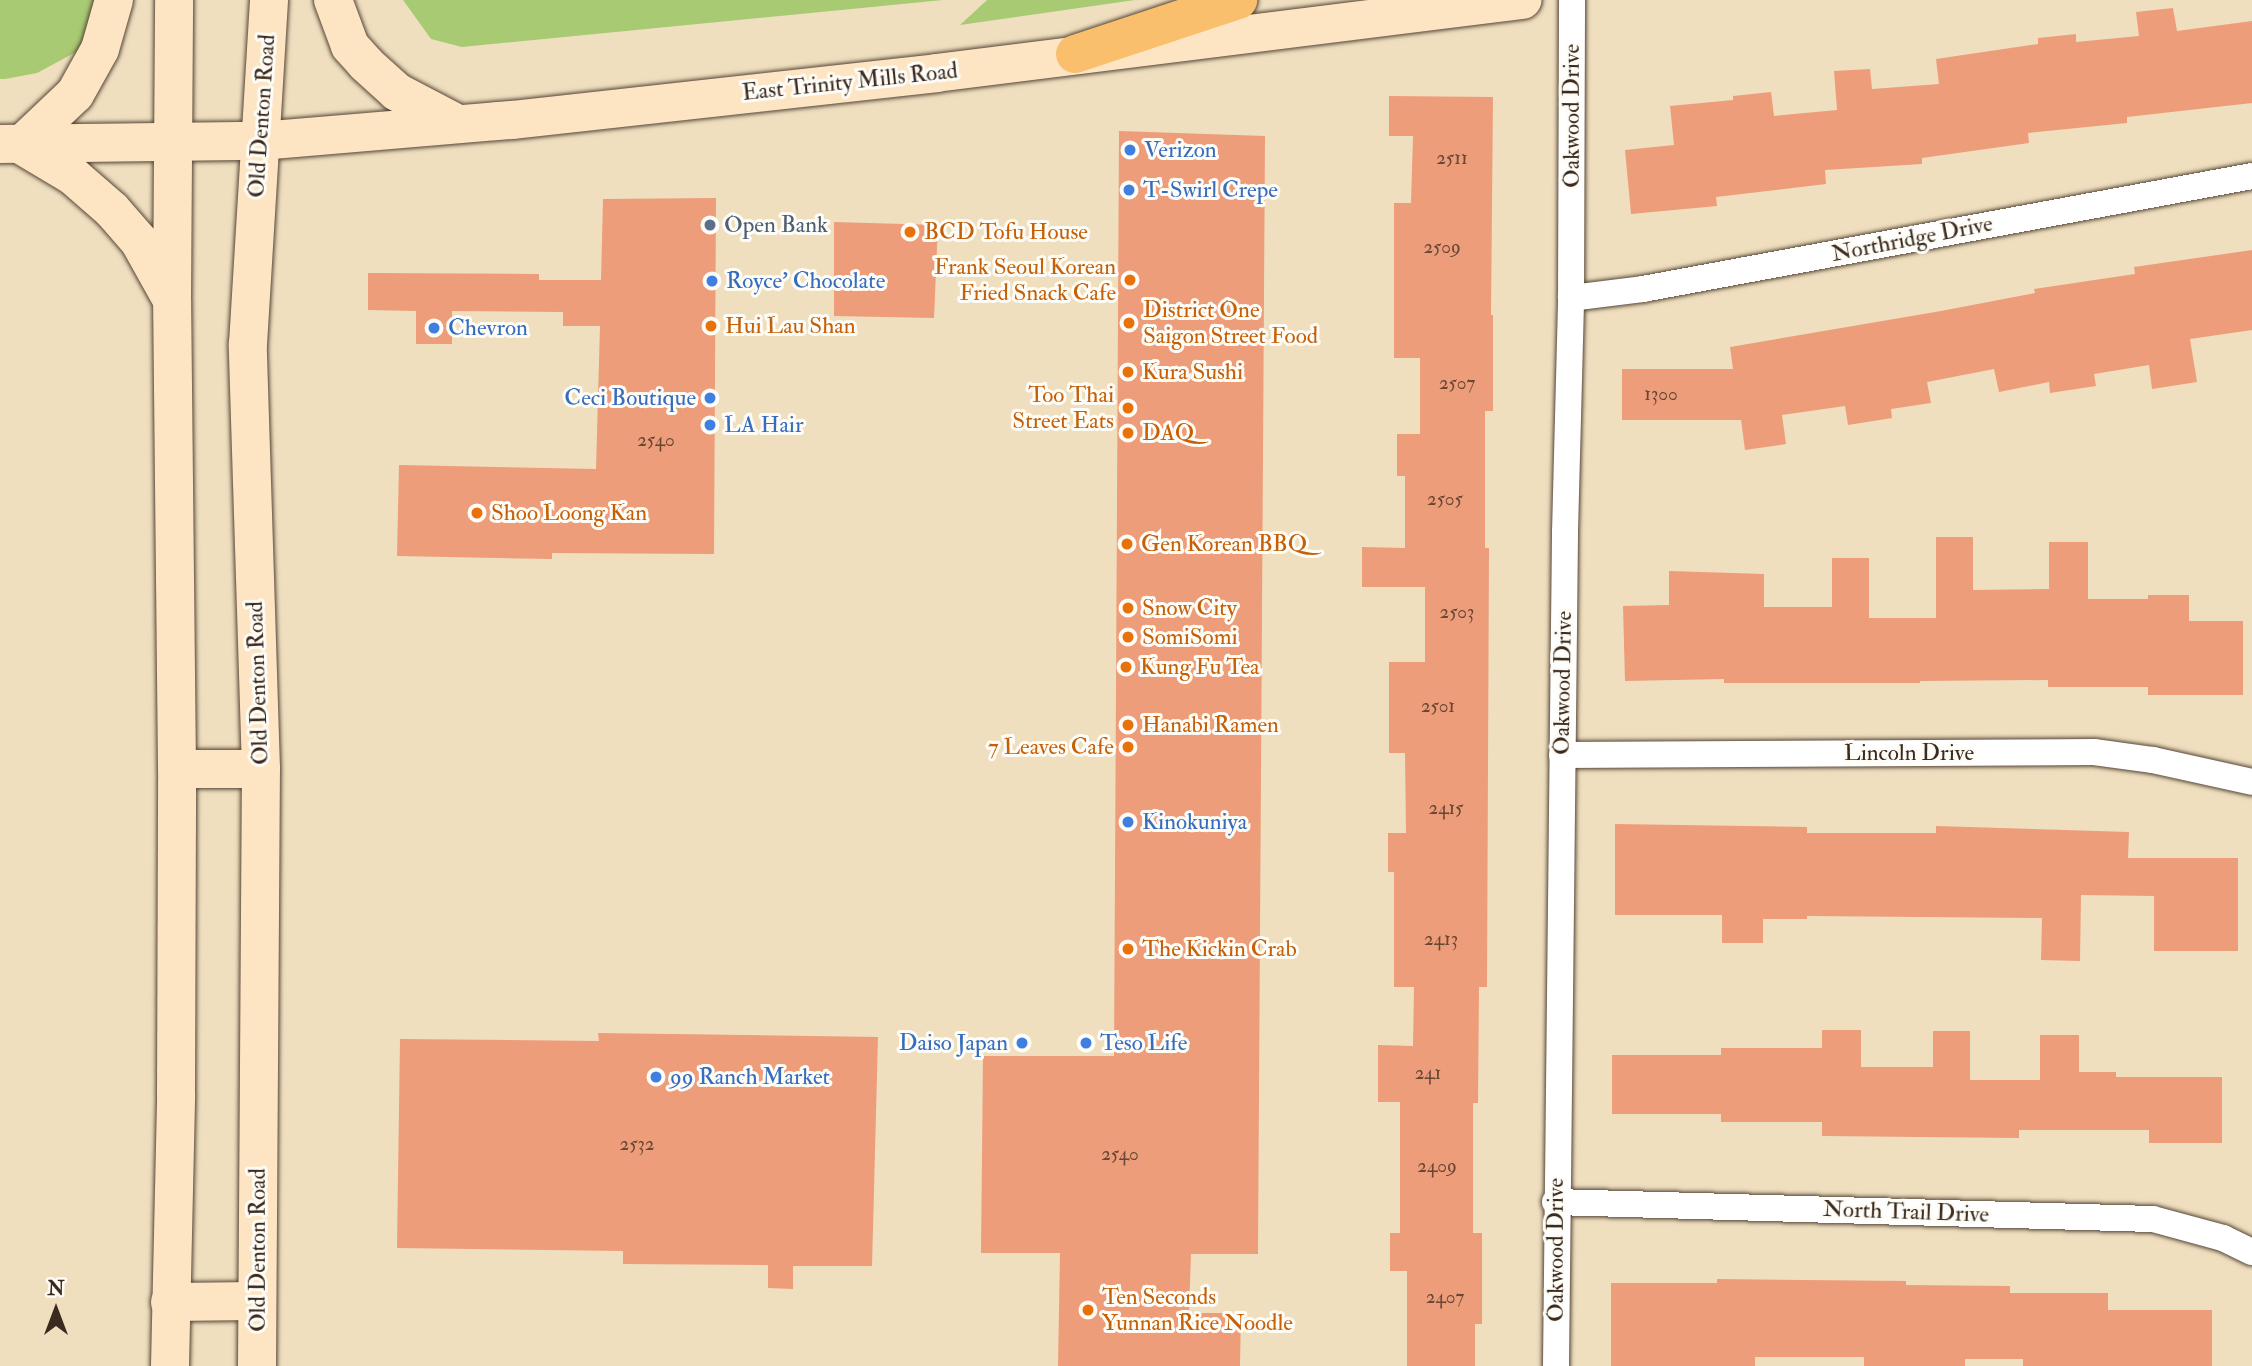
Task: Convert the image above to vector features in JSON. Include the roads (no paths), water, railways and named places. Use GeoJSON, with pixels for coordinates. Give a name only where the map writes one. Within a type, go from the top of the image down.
{"type":"FeatureCollection","features":[{"type":"Feature","properties":{"kind":"highway"},"geometry":{"type":"LineString","coordinates":[[1075,54],[1238,0]]}},
{"type":"Feature","properties":{"kind":"main road"},"geometry":{"type":"LineString","coordinates":[[114,0],[100,49],[75,93],[10,144],[73,176],[112,210],[139,241],[173,301]]}},
{"type":"Feature","properties":{"kind":"main road"},"geometry":{"type":"LineString","coordinates":[[170,1366],[176,1094],[177,769],[173,301],[174,0]]}},
{"type":"Feature","properties":{"kind":"main road","name":"Old Denton Road"},"geometry":{"type":"LineString","coordinates":[[257,1366],[261,769],[248,344],[269,0]]}},
{"type":"Feature","properties":{"kind":"main road"},"geometry":{"type":"LineString","coordinates":[[332,0],[350,46],[366,64],[397,92],[458,124]]}},
{"type":"Feature","properties":{"kind":"main road","name":"East Trinity Mills Road"},"geometry":{"type":"LineString","coordinates":[[10,144],[260,141],[458,124],[936,73],[1522,0]]}},
{"type":"Feature","properties":{"kind":"main road"},"geometry":{"type":"LineString","coordinates":[[177,769],[261,769]]}},
{"type":"Feature","properties":{"kind":"main road"},"geometry":{"type":"LineString","coordinates":[[170,1302],[257,1301]]}},
{"type":"Feature","properties":{"kind":"street","name":"Oakwood Drive"},"geometry":{"type":"LineString","coordinates":[[1556,1366],[1555,1202],[1571,298],[1572,0]]}},
{"type":"Feature","properties":{"kind":"street","name":"Northridge Drive"},"geometry":{"type":"LineString","coordinates":[[1571,298],[1657,286],[2252,176]]}},
{"type":"Feature","properties":{"kind":"street","name":"Lincoln Drive"},"geometry":{"type":"LineString","coordinates":[[1562,755],[2094,752],[2153,760],[2252,782]]}},
{"type":"Feature","properties":{"kind":"street","name":"North Trail Drive"},"geometry":{"type":"LineString","coordinates":[[1555,1202],[2153,1219],[2223,1238],[2252,1252]]}},
{"type":"Feature","properties":{"kind":"place","name":"Verizon"},"geometry":{"type":"Point","coordinates":[1130,150]}},
{"type":"Feature","properties":{"kind":"place","name":"T-Swirl Crepe"},"geometry":{"type":"Point","coordinates":[1129,190]}},
{"type":"Feature","properties":{"kind":"place","name":"Open Bank"},"geometry":{"type":"Point","coordinates":[710,225]}},
{"type":"Feature","properties":{"kind":"place","name":"BCD Tofu House"},"geometry":{"type":"Point","coordinates":[910,232]}},
{"type":"Feature","properties":{"kind":"place","name":"Frank Seoul Korean Fried Snack Cafe"},"geometry":{"type":"Point","coordinates":[1130,280]}},
{"type":"Feature","properties":{"kind":"place","name":"Royce’ Chocolate"},"geometry":{"type":"Point","coordinates":[712,281]}},
{"type":"Feature","properties":{"kind":"place","name":"District One Saigon Street Food"},"geometry":{"type":"Point","coordinates":[1129,323]}},
{"type":"Feature","properties":{"kind":"place","name":"Hui Lau Shan"},"geometry":{"type":"Point","coordinates":[711,326]}},
{"type":"Feature","properties":{"kind":"place","name":"Chevron"},"geometry":{"type":"Point","coordinates":[434,328]}},
{"type":"Feature","properties":{"kind":"place","name":"Kura Sushi"},"geometry":{"type":"Point","coordinates":[1128,372]}},
{"type":"Feature","properties":{"kind":"place","name":"Ceci Boutique"},"geometry":{"type":"Point","coordinates":[710,398]}},
{"type":"Feature","properties":{"kind":"place","name":"Too Thai Street Eats"},"geometry":{"type":"Point","coordinates":[1128,408]}},
{"type":"Feature","properties":{"kind":"place","name":"LA Hair"},"geometry":{"type":"Point","coordinates":[710,425]}},
{"type":"Feature","properties":{"kind":"place","name":"DAQ"},"geometry":{"type":"Point","coordinates":[1128,433]}},
{"type":"Feature","properties":{"kind":"place","name":"Shoo Loong Kan"},"geometry":{"type":"Point","coordinates":[477,513]}},
{"type":"Feature","properties":{"kind":"place","name":"Gen Korean BBQ"},"geometry":{"type":"Point","coordinates":[1127,544]}},
{"type":"Feature","properties":{"kind":"place","name":"Snow City"},"geometry":{"type":"Point","coordinates":[1128,608]}},
{"type":"Feature","properties":{"kind":"place","name":"SomiSomi"},"geometry":{"type":"Point","coordinates":[1128,637]}},
{"type":"Feature","properties":{"kind":"place","name":"Kung Fu Tea"},"geometry":{"type":"Point","coordinates":[1126,667]}},
{"type":"Feature","properties":{"kind":"place","name":"Hanabi Ramen"},"geometry":{"type":"Point","coordinates":[1128,725]}},
{"type":"Feature","properties":{"kind":"place","name":"7 Leaves Cafe"},"geometry":{"type":"Point","coordinates":[1128,747]}},
{"type":"Feature","properties":{"kind":"place","name":"Kinokuniya"},"geometry":{"type":"Point","coordinates":[1128,822]}},
{"type":"Feature","properties":{"kind":"place","name":"The Kickin Crab"},"geometry":{"type":"Point","coordinates":[1128,949]}},
{"type":"Feature","properties":{"kind":"place","name":"Daiso Japan"},"geometry":{"type":"Point","coordinates":[1022,1043]}},
{"type":"Feature","properties":{"kind":"place","name":"Teso Life"},"geometry":{"type":"Point","coordinates":[1086,1043]}},
{"type":"Feature","properties":{"kind":"place","name":"99 Ranch Market"},"geometry":{"type":"Point","coordinates":[656,1077]}},
{"type":"Feature","properties":{"kind":"place","name":"Ten Seconds Yunnan Rice Noodle"},"geometry":{"type":"Point","coordinates":[1088,1310]}}]}
